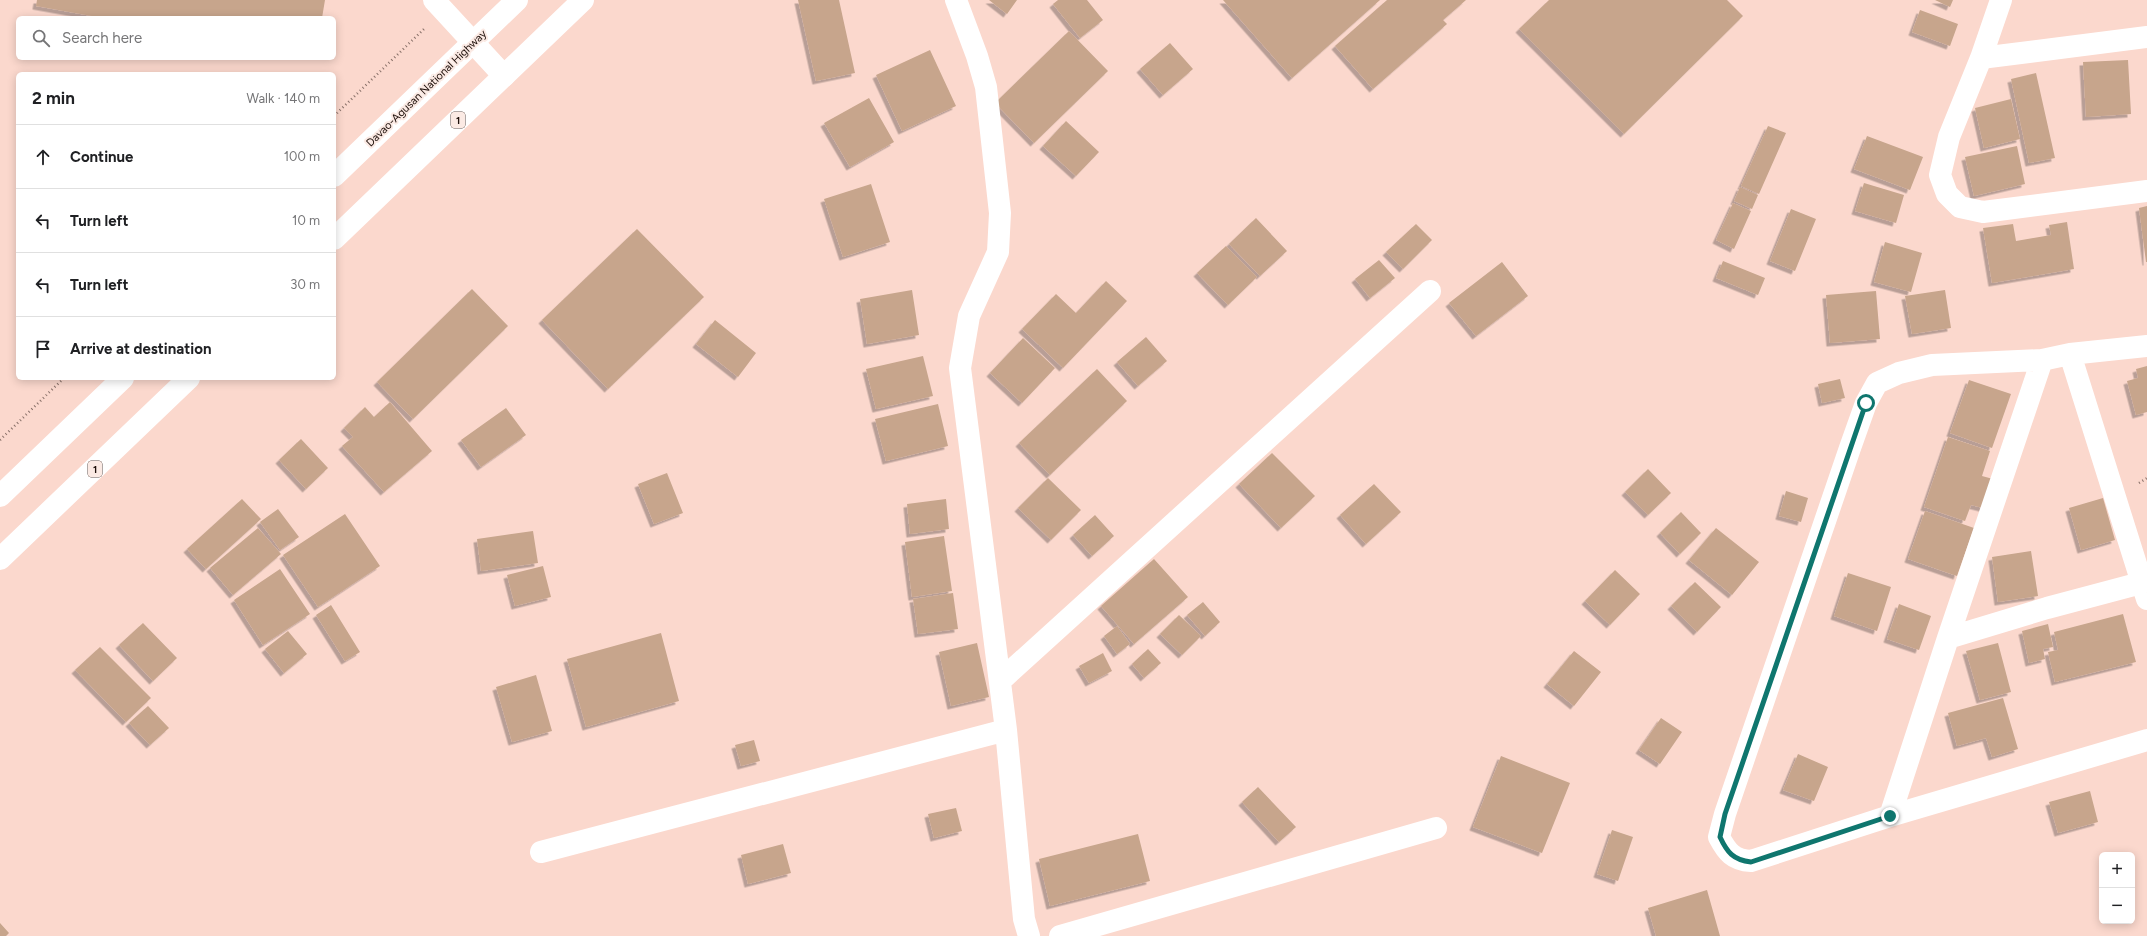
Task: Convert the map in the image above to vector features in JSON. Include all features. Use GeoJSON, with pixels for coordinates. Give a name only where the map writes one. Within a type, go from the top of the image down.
{"type":"FeatureCollection","features":[{"type":"Feature","properties":{"kind":"main road","name":"Davao-Agusan National Highway"},"geometry":{"type":"LineString","coordinates":[[336,174],[517,0]]}},
{"type":"Feature","properties":{"kind":"main road","name":"1"},"geometry":{"type":"LineString","coordinates":[[336,237],[583,0]]}},
{"type":"Feature","properties":{"kind":"main road"},"geometry":{"type":"LineString","coordinates":[[956,0],[977,56],[986,87],[1000,213],[998,252],[968,316],[960,368],[1006,730],[1024,919],[1029,936]]}},
{"type":"Feature","properties":{"kind":"main road"},"geometry":{"type":"LineString","coordinates":[[2001,0],[1981,58],[1949,137],[1940,175],[1947,194],[1960,208],[1983,212],[2147,191]]}},
{"type":"Feature","properties":{"kind":"main road"},"geometry":{"type":"LineString","coordinates":[[438,5],[504,76]]}},
{"type":"Feature","properties":{"kind":"main road"},"geometry":{"type":"LineString","coordinates":[[1981,58],[2147,37]]}},
{"type":"Feature","properties":{"kind":"main road"},"geometry":{"type":"LineString","coordinates":[[1000,681],[1430,291]]}},
{"type":"Feature","properties":{"kind":"main road"},"geometry":{"type":"LineString","coordinates":[[2147,346],[2070,354],[2042,360],[1932,366],[1899,373],[1877,383],[1866,403],[1850,448],[1725,814],[1720,837],[1728,853],[1740,860],[1751,862],[1890,816],[2147,740]]}},
{"type":"Feature","properties":{"kind":"main road"},"geometry":{"type":"LineString","coordinates":[[1948,638],[2047,608],[2144,591],[2070,354]]}},
{"type":"Feature","properties":{"kind":"main road"},"geometry":{"type":"LineString","coordinates":[[1890,816],[1948,638],[2042,360]]}},
{"type":"Feature","properties":{"kind":"main road"},"geometry":{"type":"LineString","coordinates":[[0,496],[121,380]]}},
{"type":"Feature","properties":{"kind":"main road","name":"1"},"geometry":{"type":"LineString","coordinates":[[0,559],[187,380]]}},
{"type":"Feature","properties":{"kind":"main road"},"geometry":{"type":"LineString","coordinates":[[541,852],[1006,730]]}},
{"type":"Feature","properties":{"kind":"main road"},"geometry":{"type":"LineString","coordinates":[[1060,936],[1436,828]]}},
{"type":"Feature","properties":{"kind":"path"},"geometry":{"type":"LineString","coordinates":[[336,114],[438,5]]}},
{"type":"Feature","properties":{"kind":"path"},"geometry":{"type":"LineString","coordinates":[[0,440],[62,380]]}},
{"type":"Feature","properties":{"kind":"building"},"geometry":{"type":"Polygon","coordinates":[[[37,0],[325,0],[322,16],[92,16],[36,6],[37,0]]]}},
{"type":"Feature","properties":{"kind":"building"},"geometry":{"type":"Polygon","coordinates":[[[798,0],[839,0],[855,73],[816,81],[798,0]]]}},
{"type":"Feature","properties":{"kind":"building"},"geometry":{"type":"Polygon","coordinates":[[[989,0],[1017,0],[1007,14],[989,0]]]}},
{"type":"Feature","properties":{"kind":"building"},"geometry":{"type":"Polygon","coordinates":[[[1058,0],[1087,0],[1103,20],[1080,38],[1053,4],[1058,0]]]}},
{"type":"Feature","properties":{"kind":"building"},"geometry":{"type":"Polygon","coordinates":[[[1223,0],[1380,0],[1292,78],[1223,0]]]}},
{"type":"Feature","properties":{"kind":"building"},"geometry":{"type":"Polygon","coordinates":[[[1387,0],[1466,0],[1443,20],[1447,24],[1373,89],[1335,46],[1387,0]]]}},
{"type":"Feature","properties":{"kind":"building"},"geometry":{"type":"Polygon","coordinates":[[[1549,0],[1727,0],[1743,16],[1624,134],[1519,29],[1549,0]]]}},
{"type":"Feature","properties":{"kind":"building"},"geometry":{"type":"Polygon","coordinates":[[[1935,0],[1953,0],[1950,7],[1935,0]]]}},
{"type":"Feature","properties":{"kind":"building"},"geometry":{"type":"Polygon","coordinates":[[[1920,10],[1958,24],[1950,46],[1912,32],[1920,10]]]}},
{"type":"Feature","properties":{"kind":"building"},"geometry":{"type":"Polygon","coordinates":[[[1069,31],[1108,71],[1034,143],[995,103],[1069,31]]]}},
{"type":"Feature","properties":{"kind":"building"},"geometry":{"type":"Polygon","coordinates":[[[1170,43],[1193,69],[1163,95],[1140,69],[1170,43]]]}},
{"type":"Feature","properties":{"kind":"building"},"geometry":{"type":"Polygon","coordinates":[[[930,50],[956,106],[902,131],[876,75],[930,50]]]}},
{"type":"Feature","properties":{"kind":"building"},"geometry":{"type":"Polygon","coordinates":[[[2128,60],[2131,114],[2086,117],[2083,62],[2128,60]]]}},
{"type":"Feature","properties":{"kind":"building"},"geometry":{"type":"Polygon","coordinates":[[[2036,73],[2055,158],[2029,163],[2011,79],[2036,73]]]}},
{"type":"Feature","properties":{"kind":"building"},"geometry":{"type":"Polygon","coordinates":[[[869,98],[894,142],[850,167],[824,123],[869,98]]]}},
{"type":"Feature","properties":{"kind":"building"},"geometry":{"type":"Polygon","coordinates":[[[2011,99],[2020,139],[1984,148],[1975,108],[2011,99]]]}},
{"type":"Feature","properties":{"kind":"building"},"geometry":{"type":"Polygon","coordinates":[[[1066,121],[1099,152],[1076,176],[1043,146],[1066,121]]]}},
{"type":"Feature","properties":{"kind":"building"},"geometry":{"type":"Polygon","coordinates":[[[1768,126],[1786,133],[1759,194],[1741,186],[1768,126]]]}},
{"type":"Feature","properties":{"kind":"building"},"geometry":{"type":"Polygon","coordinates":[[[1867,136],[1923,157],[1910,190],[1854,169],[1867,136]]]}},
{"type":"Feature","properties":{"kind":"building"},"geometry":{"type":"Polygon","coordinates":[[[2017,146],[2025,184],[1974,196],[1965,157],[2017,146]]]}},
{"type":"Feature","properties":{"kind":"building"},"geometry":{"type":"Polygon","coordinates":[[[1864,183],[1904,195],[1896,223],[1855,211],[1864,183]]]}},
{"type":"Feature","properties":{"kind":"building"},"geometry":{"type":"Polygon","coordinates":[[[871,184],[890,242],[843,257],[824,199],[871,184]]]}},
{"type":"Feature","properties":{"kind":"building"},"geometry":{"type":"Polygon","coordinates":[[[1740,187],[1758,195],[1752,209],[1734,201],[1740,187]]]}},
{"type":"Feature","properties":{"kind":"building"},"geometry":{"type":"Polygon","coordinates":[[[1733,203],[1751,211],[1734,249],[1716,240],[1733,203]]]}},
{"type":"Feature","properties":{"kind":"building"},"geometry":{"type":"Polygon","coordinates":[[[2147,206],[2147,262],[2146,262],[2139,208],[2147,206]]]}},
{"type":"Feature","properties":{"kind":"building"},"geometry":{"type":"Polygon","coordinates":[[[1791,209],[1816,219],[1795,271],[1770,261],[1791,209]]]}},
{"type":"Feature","properties":{"kind":"building"},"geometry":{"type":"Polygon","coordinates":[[[1256,218],[1287,251],[1260,276],[1229,244],[1256,218]]]}},
{"type":"Feature","properties":{"kind":"building"},"geometry":{"type":"Polygon","coordinates":[[[2067,222],[2074,269],[1992,283],[1983,228],[2013,224],[2016,241],[2051,235],[2049,225],[2067,222]]]}},
{"type":"Feature","properties":{"kind":"building"},"geometry":{"type":"Polygon","coordinates":[[[1416,224],[1432,240],[1403,269],[1386,252],[1416,224]]]}},
{"type":"Feature","properties":{"kind":"building"},"geometry":{"type":"Polygon","coordinates":[[[637,229],[704,297],[608,389],[542,320],[637,229]]]}},
{"type":"Feature","properties":{"kind":"building"},"geometry":{"type":"Polygon","coordinates":[[[1885,242],[1922,253],[1911,292],[1874,282],[1885,242]]]}},
{"type":"Feature","properties":{"kind":"building"},"geometry":{"type":"Polygon","coordinates":[[[1226,246],[1257,277],[1228,305],[1197,273],[1226,246]]]}},
{"type":"Feature","properties":{"kind":"building"},"geometry":{"type":"Polygon","coordinates":[[[1379,260],[1395,278],[1370,298],[1355,279],[1379,260]]]}},
{"type":"Feature","properties":{"kind":"building"},"geometry":{"type":"Polygon","coordinates":[[[1723,261],[1765,278],[1758,295],[1716,278],[1723,261]]]}},
{"type":"Feature","properties":{"kind":"building"},"geometry":{"type":"Polygon","coordinates":[[[1502,262],[1528,296],[1476,336],[1449,303],[1502,262]]]}},
{"type":"Feature","properties":{"kind":"building"},"geometry":{"type":"Polygon","coordinates":[[[1106,281],[1127,301],[1063,368],[1022,329],[1056,294],[1076,313],[1106,281]]]}},
{"type":"Feature","properties":{"kind":"building"},"geometry":{"type":"Polygon","coordinates":[[[472,289],[508,326],[413,419],[377,382],[472,289]]]}},
{"type":"Feature","properties":{"kind":"building"},"geometry":{"type":"Polygon","coordinates":[[[912,290],[919,335],[867,344],[860,299],[912,290]]]}},
{"type":"Feature","properties":{"kind":"building"},"geometry":{"type":"Polygon","coordinates":[[[1945,290],[1951,328],[1912,334],[1905,296],[1945,290]]]}},
{"type":"Feature","properties":{"kind":"building"},"geometry":{"type":"Polygon","coordinates":[[[1876,291],[1880,339],[1830,343],[1826,295],[1876,291]]]}},
{"type":"Feature","properties":{"kind":"building"},"geometry":{"type":"Polygon","coordinates":[[[715,320],[756,353],[738,377],[696,344],[715,320]]]}},
{"type":"Feature","properties":{"kind":"building"},"geometry":{"type":"Polygon","coordinates":[[[1146,337],[1167,361],[1138,386],[1117,362],[1146,337]]]}},
{"type":"Feature","properties":{"kind":"building"},"geometry":{"type":"Polygon","coordinates":[[[1023,338],[1055,368],[1022,403],[990,373],[1023,338]]]}},
{"type":"Feature","properties":{"kind":"building"},"geometry":{"type":"Polygon","coordinates":[[[923,356],[933,396],[876,409],[866,369],[923,356]]]}},
{"type":"Feature","properties":{"kind":"building"},"geometry":{"type":"Polygon","coordinates":[[[2147,366],[2147,412],[2136,415],[2127,381],[2138,378],[2136,369],[2147,366]]]}},
{"type":"Feature","properties":{"kind":"building"},"geometry":{"type":"Polygon","coordinates":[[[1097,369],[1127,401],[1050,475],[1019,443],[1097,369]]]}},
{"type":"Feature","properties":{"kind":"building"},"geometry":{"type":"Polygon","coordinates":[[[1840,379],[1845,398],[1822,403],[1818,384],[1840,379]]]}},
{"type":"Feature","properties":{"kind":"building"},"geometry":{"type":"Polygon","coordinates":[[[1969,380],[2011,394],[1992,448],[1950,433],[1969,380]]]}},
{"type":"Feature","properties":{"kind":"building"},"geometry":{"type":"Polygon","coordinates":[[[390,402],[432,451],[384,492],[342,446],[353,437],[344,428],[365,407],[374,417],[390,402]]]}},
{"type":"Feature","properties":{"kind":"building"},"geometry":{"type":"Polygon","coordinates":[[[938,404],[948,446],[886,461],[875,419],[938,404]]]}},
{"type":"Feature","properties":{"kind":"building"},"geometry":{"type":"Polygon","coordinates":[[[506,408],[526,435],[481,467],[461,440],[506,408]]]}},
{"type":"Feature","properties":{"kind":"building"},"geometry":{"type":"Polygon","coordinates":[[[1948,437],[1990,451],[1982,476],[1993,479],[1983,508],[1971,505],[1965,521],[1924,507],[1948,437]]]}},
{"type":"Feature","properties":{"kind":"building"},"geometry":{"type":"Polygon","coordinates":[[[301,439],[328,468],[306,489],[279,460],[301,439]]]}},
{"type":"Feature","properties":{"kind":"building"},"geometry":{"type":"Polygon","coordinates":[[[1272,453],[1315,496],[1281,528],[1239,484],[1272,453]]]}},
{"type":"Feature","properties":{"kind":"building"},"geometry":{"type":"Polygon","coordinates":[[[1648,469],[1671,493],[1648,515],[1625,492],[1648,469]]]}},
{"type":"Feature","properties":{"kind":"building"},"geometry":{"type":"Polygon","coordinates":[[[667,473],[683,513],[654,524],[638,484],[667,473]]]}},
{"type":"Feature","properties":{"kind":"building"},"geometry":{"type":"Polygon","coordinates":[[[1048,478],[1081,510],[1051,540],[1018,508],[1048,478]]]}},
{"type":"Feature","properties":{"kind":"building"},"geometry":{"type":"Polygon","coordinates":[[[1374,484],[1401,512],[1366,544],[1340,515],[1374,484]]]}},
{"type":"Feature","properties":{"kind":"building"},"geometry":{"type":"Polygon","coordinates":[[[1786,491],[1808,498],[1801,522],[1779,516],[1786,491]]]}},
{"type":"Feature","properties":{"kind":"building"},"geometry":{"type":"Polygon","coordinates":[[[2103,498],[2115,540],[2081,550],[2069,508],[2103,498]]]}},
{"type":"Feature","properties":{"kind":"building"},"geometry":{"type":"Polygon","coordinates":[[[242,499],[261,519],[206,569],[187,549],[242,499]]]}},
{"type":"Feature","properties":{"kind":"building"},"geometry":{"type":"Polygon","coordinates":[[[946,499],[949,529],[910,534],[907,504],[946,499]]]}},
{"type":"Feature","properties":{"kind":"building"},"geometry":{"type":"Polygon","coordinates":[[[278,509],[299,537],[280,550],[260,522],[278,509]]]}},
{"type":"Feature","properties":{"kind":"building"},"geometry":{"type":"Polygon","coordinates":[[[1925,511],[1974,528],[1957,576],[1908,559],[1925,511]]]}},
{"type":"Feature","properties":{"kind":"building"},"geometry":{"type":"Polygon","coordinates":[[[1681,512],[1701,533],[1680,554],[1660,533],[1681,512]]]}},
{"type":"Feature","properties":{"kind":"building"},"geometry":{"type":"Polygon","coordinates":[[[345,514],[380,566],[318,607],[283,555],[345,514]]]}},
{"type":"Feature","properties":{"kind":"building"},"geometry":{"type":"Polygon","coordinates":[[[1095,515],[1114,536],[1092,556],[1073,535],[1095,515]]]}},
{"type":"Feature","properties":{"kind":"building"},"geometry":{"type":"Polygon","coordinates":[[[258,528],[281,554],[233,595],[210,568],[258,528]]]}},
{"type":"Feature","properties":{"kind":"building"},"geometry":{"type":"Polygon","coordinates":[[[1716,528],[1759,562],[1732,595],[1689,560],[1716,528]]]}},
{"type":"Feature","properties":{"kind":"building"},"geometry":{"type":"Polygon","coordinates":[[[533,531],[538,563],[481,571],[477,539],[533,531]]]}},
{"type":"Feature","properties":{"kind":"building"},"geometry":{"type":"Polygon","coordinates":[[[944,536],[952,591],[912,597],[905,542],[944,536]]]}},
{"type":"Feature","properties":{"kind":"building"},"geometry":{"type":"Polygon","coordinates":[[[2031,551],[2038,596],[1998,602],[1992,557],[2031,551]]]}},
{"type":"Feature","properties":{"kind":"building"},"geometry":{"type":"Polygon","coordinates":[[[1154,559],[1188,597],[1134,644],[1101,606],[1154,559]]]}},
{"type":"Feature","properties":{"kind":"building"},"geometry":{"type":"Polygon","coordinates":[[[543,566],[551,597],[515,606],[507,575],[543,566]]]}},
{"type":"Feature","properties":{"kind":"building"},"geometry":{"type":"Polygon","coordinates":[[[280,569],[310,614],[263,645],[234,600],[280,569]]]}},
{"type":"Feature","properties":{"kind":"building"},"geometry":{"type":"Polygon","coordinates":[[[1615,570],[1640,594],[1610,625],[1585,601],[1615,570]]]}},
{"type":"Feature","properties":{"kind":"building"},"geometry":{"type":"Polygon","coordinates":[[[1848,573],[1891,587],[1877,631],[1834,616],[1848,573]]]}},
{"type":"Feature","properties":{"kind":"building"},"geometry":{"type":"Polygon","coordinates":[[[1695,582],[1721,607],[1697,632],[1671,606],[1695,582]]]}},
{"type":"Feature","properties":{"kind":"building"},"geometry":{"type":"Polygon","coordinates":[[[953,593],[958,629],[918,634],[913,599],[953,593]]]}},
{"type":"Feature","properties":{"kind":"building"},"geometry":{"type":"Polygon","coordinates":[[[1203,602],[1220,622],[1205,636],[1187,615],[1203,602]]]}},
{"type":"Feature","properties":{"kind":"building"},"geometry":{"type":"Polygon","coordinates":[[[1899,604],[1931,616],[1919,650],[1887,639],[1899,604]]]}},
{"type":"Feature","properties":{"kind":"building"},"geometry":{"type":"Polygon","coordinates":[[[331,605],[360,652],[345,661],[316,615],[331,605]]]}},
{"type":"Feature","properties":{"kind":"building"},"geometry":{"type":"Polygon","coordinates":[[[2123,614],[2136,662],[2055,682],[2048,652],[2058,650],[2054,632],[2123,614]]]}},
{"type":"Feature","properties":{"kind":"building"},"geometry":{"type":"Polygon","coordinates":[[[1179,615],[1201,636],[1182,655],[1160,634],[1179,615]]]}},
{"type":"Feature","properties":{"kind":"building"},"geometry":{"type":"Polygon","coordinates":[[[143,623],[177,658],[153,681],[119,645],[143,623]]]}},
{"type":"Feature","properties":{"kind":"building"},"geometry":{"type":"Polygon","coordinates":[[[2048,624],[2053,647],[2043,649],[2045,659],[2029,663],[2022,631],[2048,624]]]}},
{"type":"Feature","properties":{"kind":"building"},"geometry":{"type":"Polygon","coordinates":[[[1117,626],[1130,644],[1117,654],[1104,636],[1117,626]]]}},
{"type":"Feature","properties":{"kind":"building"},"geometry":{"type":"Polygon","coordinates":[[[288,631],[307,654],[284,673],[265,649],[288,631]]]}},
{"type":"Feature","properties":{"kind":"building"},"geometry":{"type":"Polygon","coordinates":[[[661,633],[679,701],[586,727],[567,659],[661,633]]]}},
{"type":"Feature","properties":{"kind":"building"},"geometry":{"type":"Polygon","coordinates":[[[977,643],[989,697],[951,706],[939,652],[977,643]]]}},
{"type":"Feature","properties":{"kind":"building"},"geometry":{"type":"Polygon","coordinates":[[[1998,643],[2011,692],[1980,700],[1966,651],[1998,643]]]}},
{"type":"Feature","properties":{"kind":"building"},"geometry":{"type":"Polygon","coordinates":[[[100,647],[151,698],[126,722],[75,670],[100,647]]]}},
{"type":"Feature","properties":{"kind":"building"},"geometry":{"type":"Polygon","coordinates":[[[1148,649],[1161,663],[1144,678],[1132,664],[1148,649]]]}},
{"type":"Feature","properties":{"kind":"building"},"geometry":{"type":"Polygon","coordinates":[[[1574,651],[1601,672],[1574,706],[1547,684],[1574,651]]]}},
{"type":"Feature","properties":{"kind":"building"},"geometry":{"type":"Polygon","coordinates":[[[1103,653],[1112,671],[1089,683],[1079,666],[1103,653]]]}},
{"type":"Feature","properties":{"kind":"building"},"geometry":{"type":"Polygon","coordinates":[[[536,675],[552,731],[512,742],[496,687],[536,675]]]}},
{"type":"Feature","properties":{"kind":"building"},"geometry":{"type":"Polygon","coordinates":[[[2003,698],[2018,749],[1992,757],[1986,738],[1957,746],[1948,713],[2003,698]]]}},
{"type":"Feature","properties":{"kind":"building"},"geometry":{"type":"Polygon","coordinates":[[[148,706],[169,728],[150,745],[129,723],[148,706]]]}},
{"type":"Feature","properties":{"kind":"building"},"geometry":{"type":"Polygon","coordinates":[[[1661,718],[1682,732],[1660,764],[1639,750],[1661,718]]]}},
{"type":"Feature","properties":{"kind":"building"},"geometry":{"type":"Polygon","coordinates":[[[754,740],[760,761],[741,766],[735,745],[754,740]]]}},
{"type":"Feature","properties":{"kind":"building"},"geometry":{"type":"Polygon","coordinates":[[[1798,754],[1828,767],[1814,801],[1783,790],[1798,754]]]}},
{"type":"Feature","properties":{"kind":"building"},"geometry":{"type":"Polygon","coordinates":[[[1501,756],[1570,783],[1542,853],[1473,827],[1501,756]]]}},
{"type":"Feature","properties":{"kind":"building"},"geometry":{"type":"Polygon","coordinates":[[[1258,787],[1296,827],[1279,842],[1242,802],[1258,787]]]}},
{"type":"Feature","properties":{"kind":"building"},"geometry":{"type":"Polygon","coordinates":[[[2090,791],[2098,822],[2058,833],[2049,802],[2090,791]]]}},
{"type":"Feature","properties":{"kind":"building"},"geometry":{"type":"Polygon","coordinates":[[[956,808],[962,831],[934,838],[928,814],[956,808]]]}},
{"type":"Feature","properties":{"kind":"building"},"geometry":{"type":"Polygon","coordinates":[[[1612,830],[1633,837],[1618,881],[1597,874],[1612,830]]]}},
{"type":"Feature","properties":{"kind":"building"},"geometry":{"type":"Polygon","coordinates":[[[1138,834],[1150,881],[1050,906],[1039,859],[1138,834]]]}},
{"type":"Feature","properties":{"kind":"building"},"geometry":{"type":"Polygon","coordinates":[[[783,844],[791,873],[748,884],[741,855],[783,844]]]}},
{"type":"Feature","properties":{"kind":"building"},"geometry":{"type":"Polygon","coordinates":[[[1707,890],[1720,936],[1656,936],[1648,908],[1707,890]]]}},
{"type":"Feature","properties":{"kind":"building"},"geometry":{"type":"Polygon","coordinates":[[[0,923],[9,933],[6,936],[0,936],[0,923]]]}},
{"type":"Feature","properties":{"kind":"route"},"geometry":{"type":"LineString","coordinates":[[1866,403],[1725,814],[1720,837],[1728,853],[1740,860],[1751,862],[1890,816]]}}]}
